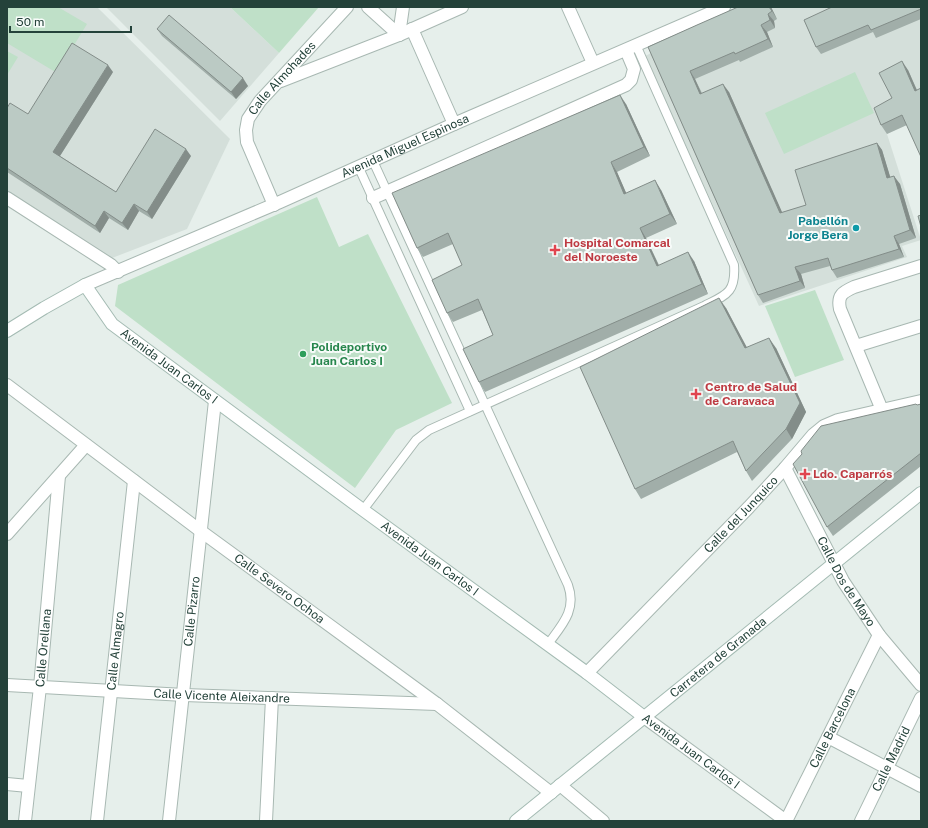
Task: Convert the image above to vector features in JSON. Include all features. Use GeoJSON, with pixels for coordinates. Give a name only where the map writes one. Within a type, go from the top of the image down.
{"type":"FeatureCollection","features":[{"type":"Feature","properties":{"kind":"street","name":"Calle Almohades"},"geometry":{"type":"LineString","coordinates":[[274,204],[247,142],[246,130],[248,119],[260,101],[347,7]]}},
{"type":"Feature","properties":{"kind":"street"},"geometry":{"type":"LineString","coordinates":[[368,7],[399,34]]}},
{"type":"Feature","properties":{"kind":"street"},"geometry":{"type":"LineString","coordinates":[[399,34],[403,7]]}},
{"type":"Feature","properties":{"kind":"street"},"geometry":{"type":"LineString","coordinates":[[278,82],[412,29],[462,7]]}},
{"type":"Feature","properties":{"kind":"street"},"geometry":{"type":"LineString","coordinates":[[568,7],[593,63]]}},
{"type":"Feature","properties":{"kind":"street","name":"Avenida Miguel Espinosa"},"geometry":{"type":"LineString","coordinates":[[7,331],[85,285],[359,168],[454,124],[724,7]]}},
{"type":"Feature","properties":{"kind":"street"},"geometry":{"type":"LineString","coordinates":[[412,29],[454,124]]}},
{"type":"Feature","properties":{"kind":"street"},"geometry":{"type":"LineString","coordinates":[[373,198],[626,85],[631,80],[634,68],[631,48]]}},
{"type":"Feature","properties":{"kind":"street"},"geometry":{"type":"LineString","coordinates":[[7,198],[111,265],[118,272]]}},
{"type":"Feature","properties":{"kind":"street"},"geometry":{"type":"LineString","coordinates":[[882,410],[840,309],[839,302],[845,291],[854,287],[921,266]]}},
{"type":"Feature","properties":{"kind":"street","name":"Avenida Juan Carlos I"},"geometry":{"type":"LineString","coordinates":[[85,285],[112,324],[363,510],[548,644],[644,717],[786,821]]}},
{"type":"Feature","properties":{"kind":"street"},"geometry":{"type":"LineString","coordinates":[[856,346],[921,326]]}},
{"type":"Feature","properties":{"kind":"street","name":"Calle Severo Ochoa"},"geometry":{"type":"LineString","coordinates":[[7,385],[202,532],[437,704],[551,793]]}},
{"type":"Feature","properties":{"kind":"street","name":"Calle Pizarro"},"geometry":{"type":"LineString","coordinates":[[169,821],[202,532],[215,401]]}},
{"type":"Feature","properties":{"kind":"street","name":"Calle del Junquico"},"geometry":{"type":"LineString","coordinates":[[587,673],[749,507],[813,435],[824,426],[838,420],[921,401]]}},
{"type":"Feature","properties":{"kind":"street"},"geometry":{"type":"LineString","coordinates":[[7,534],[86,445]]}},
{"type":"Feature","properties":{"kind":"street","name":"Calle Dos de Mayo"},"geometry":{"type":"LineString","coordinates":[[785,468],[843,581],[879,635],[921,685]]}},
{"type":"Feature","properties":{"kind":"street","name":"Calle Orellana"},"geometry":{"type":"LineString","coordinates":[[25,821],[40,687],[59,476]]}},
{"type":"Feature","properties":{"kind":"street","name":"Calle Almagro"},"geometry":{"type":"LineString","coordinates":[[97,821],[134,481]]}},
{"type":"Feature","properties":{"kind":"street","name":"Carretera de Granada"},"geometry":{"type":"LineString","coordinates":[[516,821],[921,493]]}},
{"type":"Feature","properties":{"kind":"street","name":"Calle Barcelona"},"geometry":{"type":"LineString","coordinates":[[786,821],[879,635]]}},
{"type":"Feature","properties":{"kind":"street","name":"Calle Vicente Aleixandre"},"geometry":{"type":"LineString","coordinates":[[7,685],[184,695],[437,704]]}},
{"type":"Feature","properties":{"kind":"street"},"geometry":{"type":"LineString","coordinates":[[266,821],[272,698]]}},
{"type":"Feature","properties":{"kind":"street","name":"Calle Madrid"},"geometry":{"type":"LineString","coordinates":[[861,821],[921,698]]}},
{"type":"Feature","properties":{"kind":"street"},"geometry":{"type":"LineString","coordinates":[[828,737],[921,786]]}},
{"type":"Feature","properties":{"kind":"street"},"geometry":{"type":"LineString","coordinates":[[7,784],[28,786]]}},
{"type":"Feature","properties":{"kind":"street"},"geometry":{"type":"LineString","coordinates":[[560,785],[603,821]]}},
{"type":"Feature","properties":{"kind":"lane"},"geometry":{"type":"LineString","coordinates":[[363,510],[419,438],[429,430],[717,299],[728,292],[732,286],[735,278],[734,265],[631,48]]}},
{"type":"Feature","properties":{"kind":"lane"},"geometry":{"type":"LineString","coordinates":[[373,161],[572,595],[570,608],[566,618],[548,644]]}},
{"type":"Feature","properties":{"kind":"lane"},"geometry":{"type":"LineString","coordinates":[[359,168],[470,411]]}},
{"type":"Feature","properties":{"kind":"shaded area"},"geometry":{"type":"Polygon","coordinates":[[[7,7],[97,7],[230,139],[187,229],[112,258],[7,192],[7,7]]]}},
{"type":"Feature","properties":{"kind":"shaded area"},"geometry":{"type":"Polygon","coordinates":[[[106,7],[230,7],[279,53],[220,121],[106,7]]]}},
{"type":"Feature","properties":{"kind":"shaded area"},"geometry":{"type":"Polygon","coordinates":[[[750,7],[921,7],[921,117],[887,134],[921,240],[902,246],[907,257],[759,306],[645,56],[750,7]]]}},
{"type":"Feature","properties":{"kind":"green space"},"geometry":{"type":"Polygon","coordinates":[[[7,7],[58,7],[87,24],[57,73],[7,43],[7,7]]]}},
{"type":"Feature","properties":{"kind":"green space"},"geometry":{"type":"Polygon","coordinates":[[[230,7],[319,7],[279,53],[230,7]]]}},
{"type":"Feature","properties":{"kind":"green space"},"geometry":{"type":"Polygon","coordinates":[[[7,51],[18,57],[7,75],[7,51]]]}},
{"type":"Feature","properties":{"kind":"green space"},"geometry":{"type":"Polygon","coordinates":[[[855,72],[874,113],[784,154],[765,113],[855,72]]]}},
{"type":"Feature","properties":{"kind":"green space","name":"Polideportivo Juan Carlos I"},"geometry":{"type":"Polygon","coordinates":[[[317,197],[339,247],[368,234],[452,403],[396,430],[355,488],[115,306],[118,285],[317,197]]]}},
{"type":"Feature","properties":{"kind":"green space"},"geometry":{"type":"Polygon","coordinates":[[[815,290],[844,360],[795,377],[765,306],[815,290]]]}},
{"type":"Feature","properties":{"kind":"building"},"geometry":{"type":"Polygon","coordinates":[[[738,7],[769,7],[772,11],[768,14],[770,20],[761,25],[768,39],[735,54],[734,52],[690,71],[700,94],[723,84],[780,213],[806,205],[795,170],[877,143],[887,178],[894,176],[910,230],[894,236],[899,249],[832,270],[828,258],[795,267],[800,281],[758,295],[648,47],[738,7]]]}},
{"type":"Feature","properties":{"kind":"building"},"geometry":{"type":"Polygon","coordinates":[[[832,7],[921,7],[921,9],[871,30],[868,25],[816,47],[804,20],[832,7]]]}},
{"type":"Feature","properties":{"kind":"building"},"geometry":{"type":"Polygon","coordinates":[[[169,15],[243,78],[231,92],[157,29],[169,15]]]}},
{"type":"Feature","properties":{"kind":"building"},"geometry":{"type":"Polygon","coordinates":[[[72,43],[108,65],[53,152],[116,192],[155,129],[186,149],[147,212],[134,204],[122,223],[104,211],[95,226],[7,168],[7,108],[10,103],[28,114],[72,43]]]}},
{"type":"Feature","properties":{"kind":"building"},"geometry":{"type":"Polygon","coordinates":[[[902,61],[915,91],[921,88],[921,157],[902,115],[881,125],[874,108],[892,98],[879,73],[902,61]]]}},
{"type":"Feature","properties":{"kind":"building","name":"Hospital Comarcal del Noroeste"},"geometry":{"type":"Polygon","coordinates":[[[620,95],[644,147],[611,162],[624,194],[655,180],[670,214],[640,228],[657,266],[688,252],[702,284],[479,382],[463,349],[493,335],[478,299],[447,313],[432,280],[462,265],[448,233],[417,248],[392,193],[620,95]]]}},
{"type":"Feature","properties":{"kind":"building"},"geometry":{"type":"Polygon","coordinates":[[[921,215],[921,227],[918,216],[921,215]]]}},
{"type":"Feature","properties":{"kind":"building","name":"Centro de Salud de Caravaca"},"geometry":{"type":"Polygon","coordinates":[[[719,298],[745,348],[769,338],[800,403],[786,429],[746,471],[733,441],[635,489],[580,367],[719,298]]]}},
{"type":"Feature","properties":{"kind":"building"},"geometry":{"type":"Polygon","coordinates":[[[921,404],[921,453],[827,527],[793,464],[802,454],[801,451],[821,426],[921,404]]]}},
{"type":"Feature","properties":{"kind":"place","name":"Pabellón Jorge Bera"},"geometry":{"type":"Point","coordinates":[856,228]}},
{"type":"Feature","properties":{"kind":"place","name":"Hospital Comarcal del Noroeste"},"geometry":{"type":"Point","coordinates":[555,250]}},
{"type":"Feature","properties":{"kind":"place","name":"Polideportivo Juan Carlos I"},"geometry":{"type":"Point","coordinates":[303,354]}},
{"type":"Feature","properties":{"kind":"place","name":"Centro de Salud de Caravaca"},"geometry":{"type":"Point","coordinates":[696,394]}},
{"type":"Feature","properties":{"kind":"place","name":"Ldo. Caparrós"},"geometry":{"type":"Point","coordinates":[805,474]}}]}
